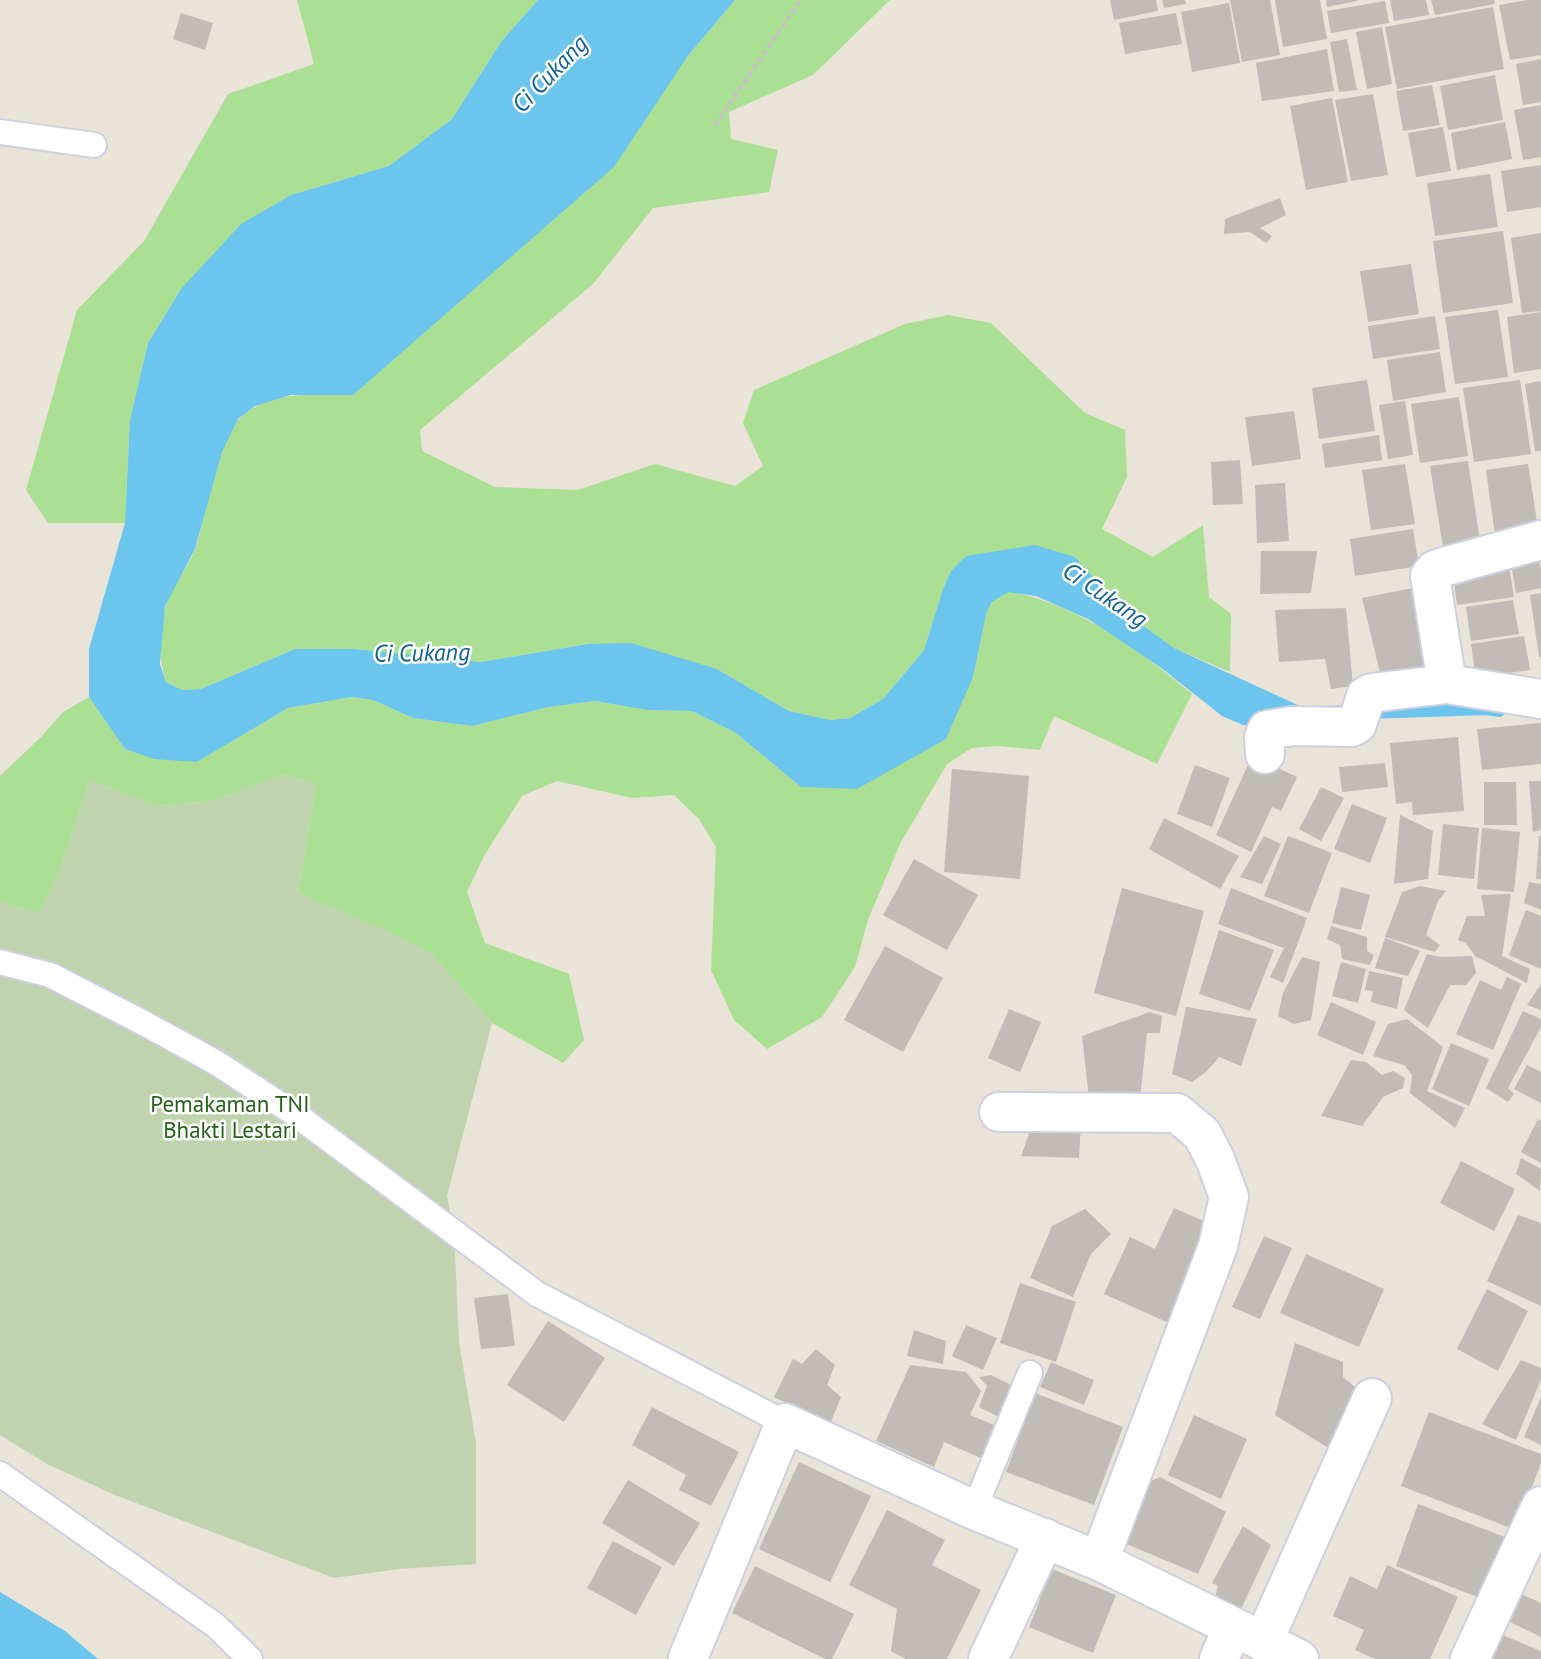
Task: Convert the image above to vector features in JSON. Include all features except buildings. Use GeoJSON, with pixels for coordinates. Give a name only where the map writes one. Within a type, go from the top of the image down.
{"type":"FeatureCollection","features":[{"type":"Feature","properties":{"kind":"street"},"geometry":{"type":"LineString","coordinates":[[1447,684],[1430,576],[1443,567],[1541,540]]}},
{"type":"Feature","properties":{"kind":"street"},"geometry":{"type":"LineString","coordinates":[[1265,754],[1264,737],[1267,730],[1292,726],[1352,727],[1371,693],[1447,684],[1541,699]]}},
{"type":"Feature","properties":{"kind":"street"},"geometry":{"type":"LineString","coordinates":[[999,1112],[1177,1113],[1202,1134],[1229,1197],[1218,1246],[1099,1561]]}},
{"type":"Feature","properties":{"kind":"street"},"geometry":{"type":"LineString","coordinates":[[1238,1643],[1372,1398]]}},
{"type":"Feature","properties":{"kind":"street"},"geometry":{"type":"LineString","coordinates":[[688,1658],[785,1423],[974,1510],[1099,1561],[1238,1643],[1299,1659]]}},
{"type":"Feature","properties":{"kind":"street"},"geometry":{"type":"LineString","coordinates":[[1469,1659],[1541,1506]]}},
{"type":"Feature","properties":{"kind":"street"},"geometry":{"type":"LineString","coordinates":[[988,1659],[1045,1538]]}},
{"type":"Feature","properties":{"kind":"lane"},"geometry":{"type":"LineString","coordinates":[[0,132],[94,145]]}},
{"type":"Feature","properties":{"kind":"lane"},"geometry":{"type":"LineString","coordinates":[[0,962],[50,975],[215,1062],[295,1114],[537,1294],[785,1423]]}},
{"type":"Feature","properties":{"kind":"lane"},"geometry":{"type":"LineString","coordinates":[[974,1510],[1030,1374]]}},
{"type":"Feature","properties":{"kind":"lane"},"geometry":{"type":"LineString","coordinates":[[0,1475],[215,1626],[250,1659]]}},
{"type":"Feature","properties":{"kind":"path"},"geometry":{"type":"LineString","coordinates":[[715,125],[801,0]]}},
{"type":"Feature","properties":{"kind":"green space"},"geometry":{"type":"Polygon","coordinates":[[[297,0],[538,0],[501,42],[452,119],[389,166],[291,195],[181,289],[148,343],[130,420],[125,523],[48,523],[26,490],[77,310],[144,241],[228,94],[314,64],[297,0]]]}},
{"type":"Feature","properties":{"kind":"green space"},"geometry":{"type":"Polygon","coordinates":[[[735,0],[890,0],[813,75],[729,112],[731,139],[778,150],[769,192],[653,208],[593,284],[420,430],[422,451],[495,487],[578,490],[655,464],[735,486],[763,466],[743,423],[754,390],[905,324],[948,315],[991,323],[1085,413],[1125,430],[1127,477],[1102,529],[1153,557],[1203,525],[1209,597],[1231,614],[1230,672],[1174,648],[1127,614],[1075,557],[951,571],[924,650],[883,699],[850,718],[830,720],[789,711],[717,669],[588,644],[481,662],[355,649],[295,649],[201,689],[182,690],[166,682],[161,646],[167,601],[196,547],[219,459],[233,427],[241,417],[253,408],[280,398],[353,394],[687,57],[735,0]]]}},
{"type":"Feature","properties":{"kind":"green space"},"geometry":{"type":"Polygon","coordinates":[[[1008,591],[1034,597],[1083,617],[1129,645],[1192,694],[1157,764],[1054,716],[1040,750],[998,746],[972,748],[947,764],[900,844],[868,920],[855,967],[822,1017],[767,1049],[734,1020],[711,970],[716,847],[699,819],[674,795],[632,798],[557,781],[522,796],[484,856],[467,892],[485,943],[569,974],[584,1040],[563,1063],[492,1023],[433,955],[386,931],[298,893],[316,784],[283,775],[213,801],[156,806],[90,780],[58,875],[39,913],[0,902],[0,776],[63,712],[89,697],[125,749],[197,762],[288,708],[352,697],[373,700],[413,718],[472,726],[549,707],[595,701],[647,710],[692,711],[736,733],[801,787],[973,677],[987,611],[992,602],[1008,591]]]}},
{"type":"Feature","properties":{"kind":"green space","name":"Pemakaman TNI Bhakti Lestari"},"geometry":{"type":"Polygon","coordinates":[[[283,775],[316,784],[298,893],[386,931],[433,955],[492,1023],[447,1196],[454,1232],[459,1342],[476,1443],[476,1564],[399,1569],[334,1578],[115,1495],[47,1464],[0,1435],[0,902],[39,913],[58,875],[90,780],[156,806],[213,801],[283,775]]]}},
{"type":"Feature","properties":{"kind":"water"},"geometry":{"type":"Polygon","coordinates":[[[538,0],[735,0],[687,57],[614,167],[353,395],[291,395],[255,406],[238,419],[222,452],[195,549],[165,606],[160,664],[166,682],[182,690],[201,689],[295,649],[355,649],[481,662],[588,644],[631,643],[717,669],[789,711],[830,720],[850,718],[883,699],[924,650],[951,571],[966,556],[1035,545],[1075,557],[1127,614],[1174,648],[1302,707],[1351,705],[1347,724],[1243,725],[1222,716],[1160,667],[1088,619],[1036,596],[1008,592],[992,602],[987,611],[973,677],[946,739],[857,789],[801,787],[736,733],[692,711],[647,710],[595,701],[549,707],[472,726],[413,718],[373,700],[352,697],[288,708],[197,762],[154,759],[125,749],[89,697],[89,649],[125,523],[130,420],[148,343],[181,289],[241,224],[291,195],[389,166],[452,119],[501,42],[538,0]]]}},
{"type":"Feature","properties":{"kind":"water"},"geometry":{"type":"Polygon","coordinates":[[[0,1592],[65,1631],[98,1659],[0,1659],[0,1592]]]}},
{"type":"Feature","properties":{"kind":"waterway","name":"Ci Cukang"},"geometry":{"type":"LineString","coordinates":[[1367,713],[1486,709],[1499,711]]}}]}
